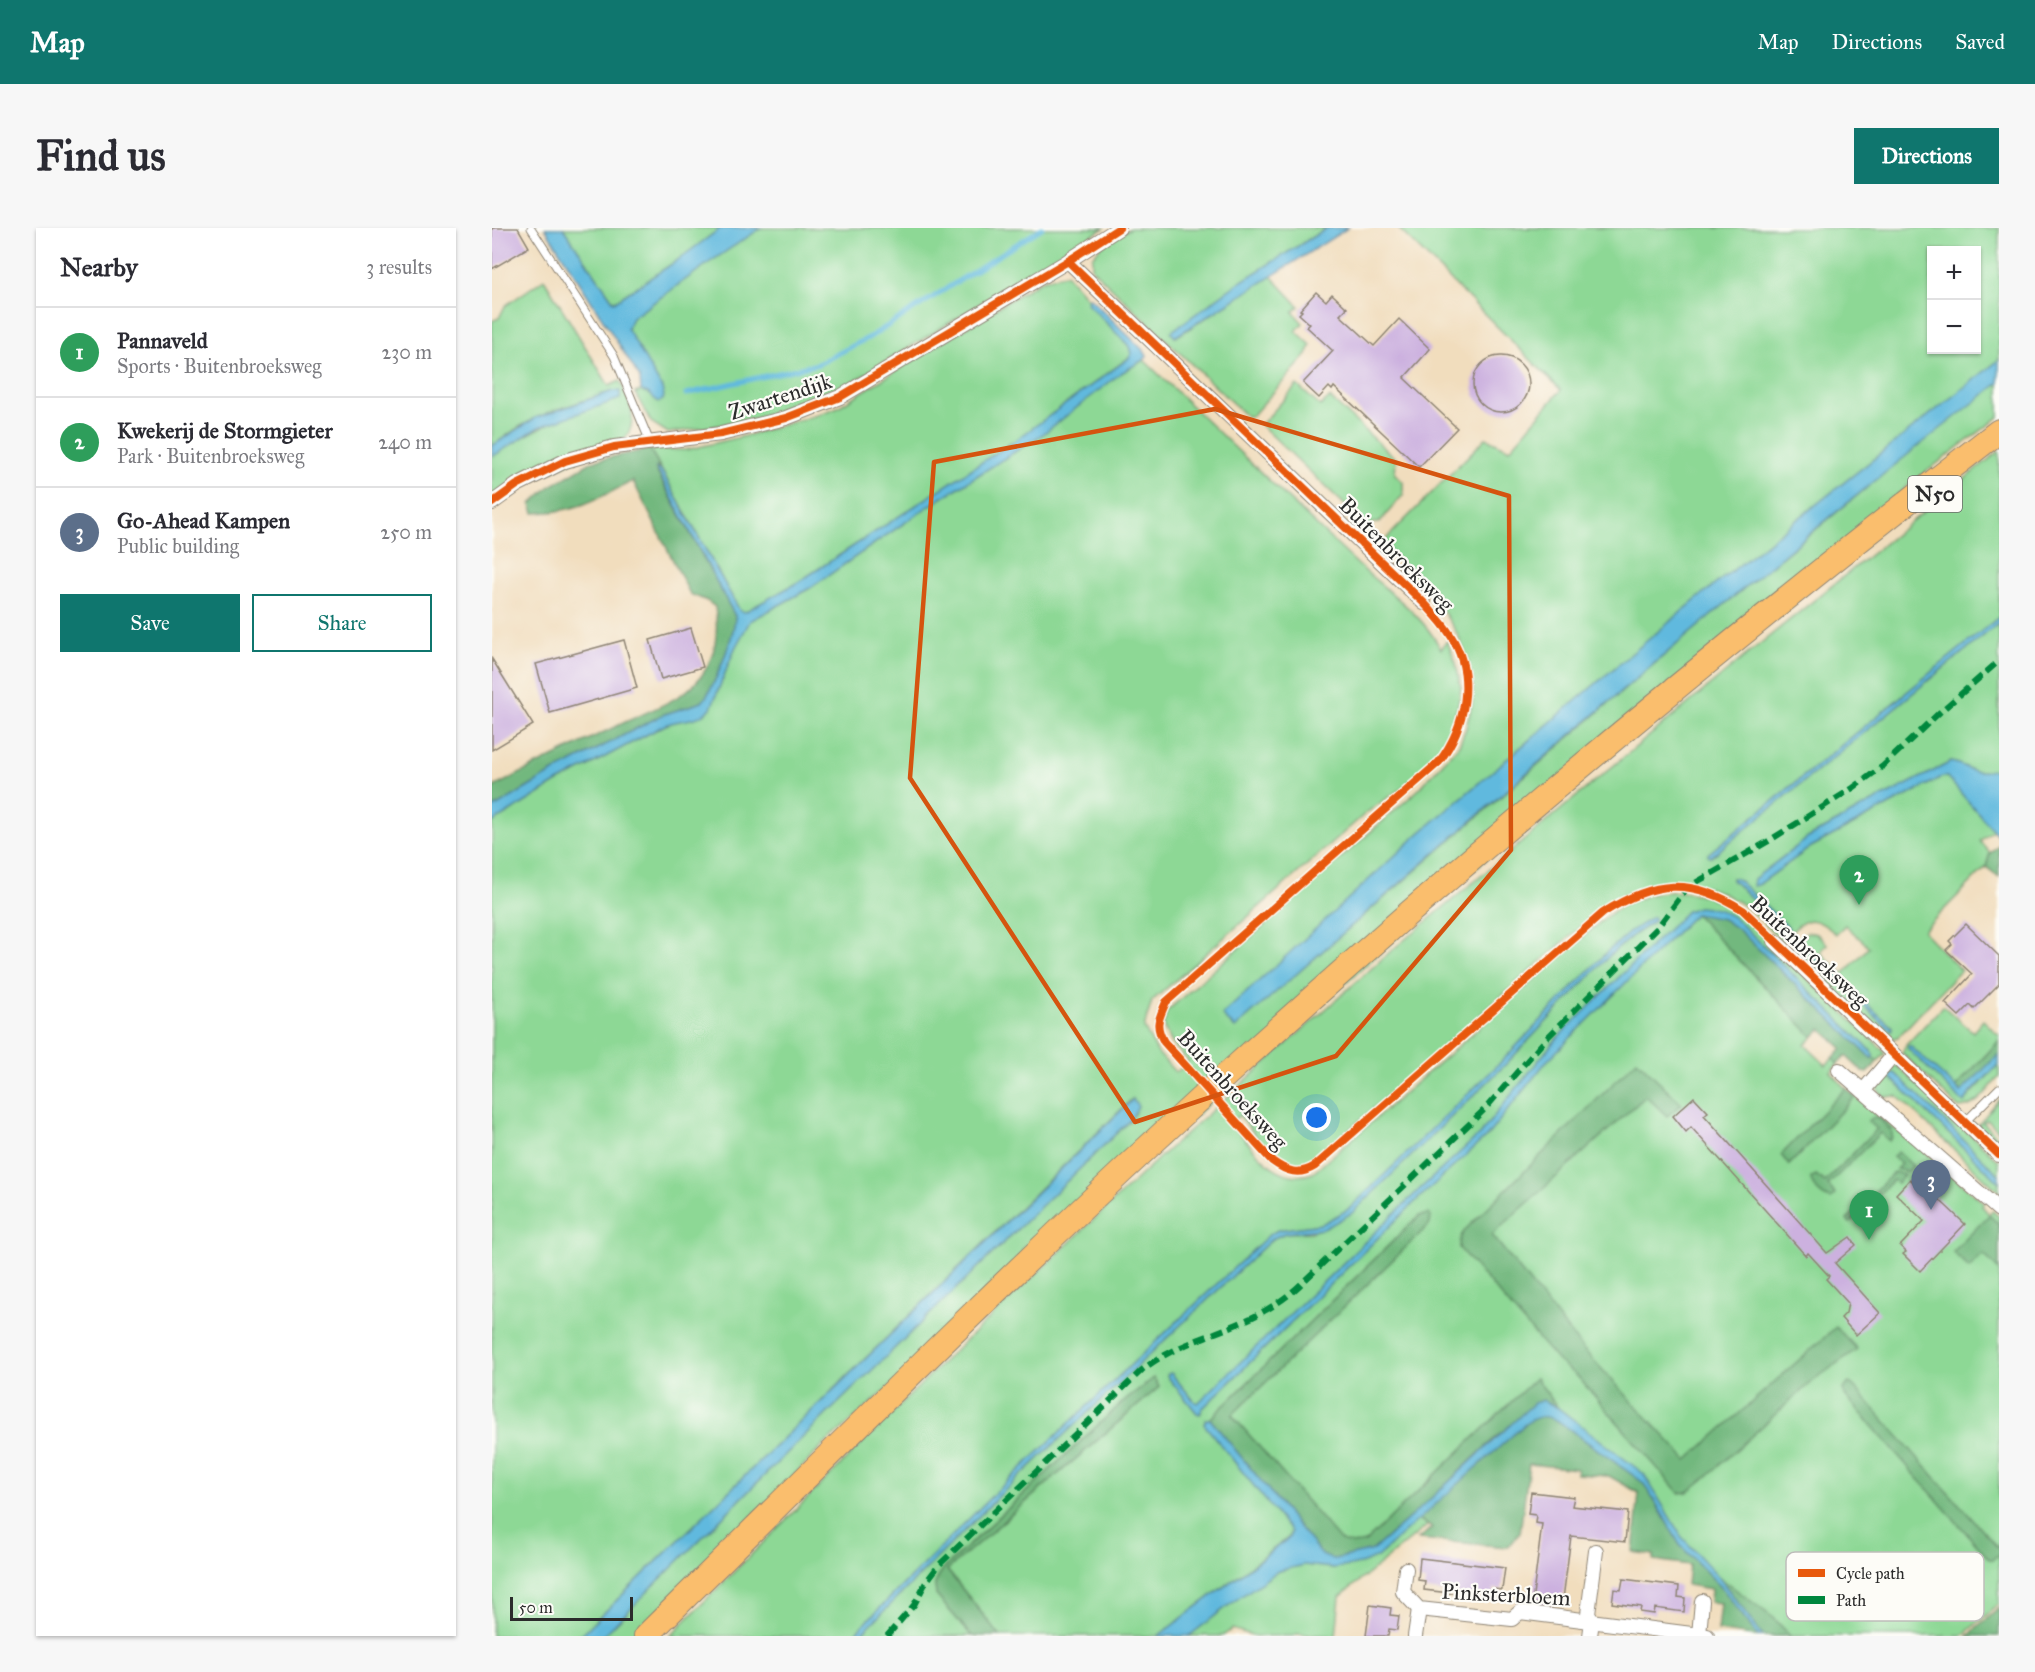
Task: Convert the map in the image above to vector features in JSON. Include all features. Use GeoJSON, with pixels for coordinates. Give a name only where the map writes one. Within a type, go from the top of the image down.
{"type":"FeatureCollection","features":[{"type":"Feature","properties":{"kind":"highway","name":"N50"},"geometry":{"type":"LineString","coordinates":[[646,1636],[1050,1240],[1222,1079],[1583,765],[1804,583],[1999,431]]}},
{"type":"Feature","properties":{"kind":"highway","name":"N50"},"geometry":{"type":"LineString","coordinates":[[660,1636],[1066,1239],[1230,1086],[1380,952],[1627,741],[1809,592],[1999,445]]}},
{"type":"Feature","properties":{"kind":"street","name":"Zwartendijk"},"geometry":{"type":"LineString","coordinates":[[492,503],[517,485],[565,461],[614,447],[721,434],[786,418],[840,397],[1068,261],[1119,228]]}},
{"type":"Feature","properties":{"kind":"street","name":"Buitenbroeksweg"},"geometry":{"type":"LineString","coordinates":[[1068,261],[1424,603]]}},
{"type":"Feature","properties":{"kind":"street","name":"Buitenbroeksweg"},"geometry":{"type":"LineString","coordinates":[[1775,941],[1999,1155]]}},
{"type":"Feature","properties":{"kind":"street"},"geometry":{"type":"LineString","coordinates":[[1863,1091],[1893,1056]]}},
{"type":"Feature","properties":{"kind":"street"},"geometry":{"type":"LineString","coordinates":[[1839,1070],[1997,1204]]}},
{"type":"Feature","properties":{"kind":"street","name":"Pinksterbloem"},"geometry":{"type":"LineString","coordinates":[[1590,1636],[1592,1621],[1588,1614],[1596,1551]]}},
{"type":"Feature","properties":{"kind":"street","name":"Pinksterbloem"},"geometry":{"type":"LineString","coordinates":[[1406,1569],[1403,1592],[1419,1609],[1512,1619],[1520,1612],[1703,1636],[1702,1601]]}},
{"type":"Feature","properties":{"kind":"street","name":"Pinksterbloem"},"geometry":{"type":"LineString","coordinates":[[1415,1636],[1419,1609]]}},
{"type":"Feature","properties":{"kind":"lane"},"geometry":{"type":"LineString","coordinates":[[531,228],[614,356],[650,442]]}},
{"type":"Feature","properties":{"kind":"lane"},"geometry":{"type":"LineString","coordinates":[[1964,1123],[1999,1088]]}},
{"type":"Feature","properties":{"kind":"highlighted area"},"geometry":{"type":"Polygon","coordinates":[[[1215,409],[1509,496],[1511,850],[1336,1056],[1135,1122],[910,778],[934,462],[1215,409]]]}},
{"type":"Feature","properties":{"kind":"green space"},"geometry":{"type":"Polygon","coordinates":[[[563,228],[721,228],[614,302],[563,228]]]}},
{"type":"Feature","properties":{"kind":"green space"},"geometry":{"type":"Polygon","coordinates":[[[761,228],[1104,228],[830,396],[755,420],[668,433],[651,422],[635,393],[641,391],[648,393],[662,388],[626,328],[632,318],[761,228]]]}},
{"type":"Feature","properties":{"kind":"green space"},"geometry":{"type":"Polygon","coordinates":[[[1130,228],[1327,228],[1237,284],[1171,332],[1176,337],[1271,276],[1299,306],[1293,312],[1303,323],[1296,331],[1311,345],[1307,355],[1252,416],[1246,416],[1092,269],[1092,257],[1102,245],[1130,228]]]}},
{"type":"Feature","properties":{"kind":"green space"},"geometry":{"type":"Polygon","coordinates":[[[1398,228],[1999,228],[1999,360],[1703,594],[1612,670],[1414,838],[1223,1015],[1235,1027],[1699,625],[1930,436],[1999,383],[1999,417],[1911,483],[825,1444],[633,1636],[603,1636],[800,1440],[1131,1119],[1135,1113],[1132,1099],[580,1636],[492,1636],[492,823],[558,782],[663,726],[705,713],[711,708],[735,648],[750,621],[810,588],[929,506],[1043,434],[1121,373],[1144,360],[1352,559],[1412,611],[1441,649],[1447,641],[1456,663],[1461,688],[1458,706],[1445,743],[1432,761],[1407,784],[1366,813],[1152,1001],[1144,1028],[1158,1053],[1176,1073],[1188,1061],[1172,1043],[1163,1026],[1167,1011],[1418,790],[1459,745],[1472,704],[1473,684],[1467,657],[1457,633],[1432,594],[1382,543],[1486,438],[1510,449],[1561,390],[1398,228]]]}},
{"type":"Feature","properties":{"kind":"green space"},"geometry":{"type":"Polygon","coordinates":[[[1066,274],[1128,345],[1131,356],[1016,440],[800,581],[745,612],[740,611],[650,449],[686,450],[745,436],[838,407],[1042,280],[1066,274]]]}},
{"type":"Feature","properties":{"kind":"green space"},"geometry":{"type":"Polygon","coordinates":[[[544,279],[609,386],[620,381],[631,410],[631,425],[624,440],[492,497],[492,457],[536,430],[613,391],[547,413],[519,427],[492,446],[492,321],[499,318],[505,306],[544,279]]]}},
{"type":"Feature","properties":{"kind":"green space"},"geometry":{"type":"Polygon","coordinates":[[[1297,385],[1320,406],[1330,398],[1396,459],[1395,474],[1403,482],[1403,495],[1379,523],[1372,523],[1368,527],[1261,425],[1297,385]]]}},
{"type":"Feature","properties":{"kind":"green space"},"geometry":{"type":"Polygon","coordinates":[[[650,449],[661,470],[657,467],[656,470],[735,616],[732,635],[718,674],[702,702],[662,715],[552,773],[492,809],[492,788],[683,694],[698,680],[709,664],[715,646],[717,627],[715,607],[690,594],[633,481],[586,503],[563,510],[534,513],[531,504],[549,487],[593,461],[650,449]]]}},
{"type":"Feature","properties":{"kind":"green space"},"geometry":{"type":"Polygon","coordinates":[[[1999,451],[1999,617],[1708,854],[1711,857],[1999,623],[1999,769],[1976,771],[1951,762],[1808,838],[1754,879],[1758,885],[1811,847],[1942,777],[1947,777],[1993,830],[1980,841],[1990,853],[1986,867],[1923,931],[1961,970],[1898,1037],[1885,1040],[1792,951],[1795,943],[1807,932],[1817,934],[1827,944],[1820,952],[1843,974],[1869,947],[1845,925],[1836,934],[1820,923],[1808,920],[1797,926],[1784,940],[1780,939],[1747,908],[1729,897],[1692,884],[1656,885],[1620,897],[1602,908],[1310,1164],[1292,1167],[1280,1162],[1239,1115],[1231,1123],[1256,1153],[1276,1169],[1300,1176],[1313,1173],[1606,917],[1638,899],[1669,892],[1702,895],[1735,910],[1885,1054],[1878,1061],[1874,1058],[1874,1054],[1735,918],[1687,911],[1556,1039],[1480,1134],[1198,1403],[1171,1373],[1167,1376],[1197,1413],[1201,1413],[1201,1410],[1418,1199],[1487,1136],[1546,1062],[1695,914],[1816,1028],[1811,1035],[1813,1037],[1805,1045],[1826,1065],[1833,1058],[1838,1064],[1831,1072],[1846,1089],[1916,1144],[1984,1203],[1982,1206],[1989,1214],[1993,1211],[1999,1217],[1999,1604],[1984,1617],[1984,1552],[1786,1552],[1786,1621],[1979,1621],[1962,1636],[1761,1636],[1683,1543],[1663,1512],[1542,1404],[1361,1550],[1323,1541],[1220,1415],[1419,1216],[1210,1419],[1206,1419],[1204,1424],[1291,1531],[1289,1537],[1158,1636],[1000,1636],[947,1570],[1159,1387],[1154,1378],[1126,1399],[943,1569],[935,1584],[936,1595],[972,1636],[859,1636],[998,1497],[1272,1239],[1285,1233],[1312,1232],[1352,1213],[1505,1065],[1610,955],[1653,922],[1653,917],[1630,932],[1607,952],[1501,1062],[1349,1209],[1322,1224],[1278,1230],[1269,1235],[994,1494],[852,1636],[670,1636],[944,1361],[1162,1155],[1391,951],[1756,647],[1999,451]],[[1732,878],[1732,880],[1788,932],[1789,928],[1737,879],[1732,878]],[[1801,943],[1801,946],[1891,1031],[1892,1027],[1801,943]]]}},
{"type":"Feature","properties":{"kind":"green space"},"geometry":{"type":"Polygon","coordinates":[[[1999,845],[1999,877],[1986,867],[1990,853],[1999,845]]]}},
{"type":"Feature","properties":{"kind":"green space"},"geometry":{"type":"Polygon","coordinates":[[[1695,914],[1723,919],[1739,930],[1871,1058],[1878,1061],[1868,1073],[1863,1072],[1846,1056],[1838,1064],[1833,1058],[1842,1048],[1821,1029],[1813,1037],[1695,914]]]}},
{"type":"Feature","properties":{"kind":"green space"},"geometry":{"type":"Polygon","coordinates":[[[1943,1006],[1973,1032],[1983,1020],[1999,1035],[1999,1041],[1955,1088],[1910,1046],[1964,1102],[1999,1064],[1999,1077],[1982,1097],[1965,1107],[1959,1108],[1902,1053],[1906,1045],[1943,1006]]]}},
{"type":"Feature","properties":{"kind":"green space"},"geometry":{"type":"Polygon","coordinates":[[[1999,1041],[1999,1054],[1963,1092],[1955,1088],[1999,1041]]]}},
{"type":"Feature","properties":{"kind":"green space"},"geometry":{"type":"Polygon","coordinates":[[[1637,1060],[1682,1104],[1667,1116],[1646,1096],[1492,1235],[1583,1349],[1687,1460],[1836,1327],[1857,1349],[1810,1383],[1703,1480],[1688,1492],[1679,1493],[1577,1376],[1558,1361],[1459,1248],[1463,1233],[1637,1060]]]}},
{"type":"Feature","properties":{"kind":"green space"},"geometry":{"type":"Polygon","coordinates":[[[1893,1066],[1897,1066],[1999,1161],[1999,1175],[1895,1073],[1890,1074],[1890,1077],[1999,1182],[1999,1192],[1897,1096],[1884,1097],[1879,1092],[1877,1082],[1893,1066]]]}},
{"type":"Feature","properties":{"kind":"green space"},"geometry":{"type":"Polygon","coordinates":[[[1846,1088],[1855,1097],[1789,1165],[1781,1155],[1846,1088]]]}},
{"type":"Feature","properties":{"kind":"green space"},"geometry":{"type":"Polygon","coordinates":[[[1999,1099],[1999,1131],[1987,1120],[1983,1122],[1999,1138],[1999,1150],[1982,1133],[1978,1125],[1999,1099]]]}},
{"type":"Feature","properties":{"kind":"green space"},"geometry":{"type":"Polygon","coordinates":[[[1874,1117],[1879,1118],[1892,1131],[1892,1137],[1889,1141],[1880,1133],[1828,1185],[1835,1194],[1831,1199],[1824,1197],[1815,1188],[1811,1178],[1816,1175],[1825,1182],[1877,1129],[1868,1121],[1874,1117]]]}},
{"type":"Feature","properties":{"kind":"green space"},"geometry":{"type":"Polygon","coordinates":[[[1898,1152],[1913,1166],[1907,1172],[1896,1169],[1901,1164],[1893,1156],[1898,1152]]]}},
{"type":"Feature","properties":{"kind":"green space"},"geometry":{"type":"Polygon","coordinates":[[[1894,1172],[1904,1175],[1897,1183],[1893,1180],[1850,1223],[1847,1220],[1894,1172]]]}},
{"type":"Feature","properties":{"kind":"green space"},"geometry":{"type":"Polygon","coordinates":[[[1429,1214],[1430,1224],[1232,1415],[1339,1539],[1354,1544],[1365,1542],[1536,1378],[1558,1408],[1548,1402],[1499,1434],[1373,1550],[1329,1559],[1322,1555],[1210,1419],[1419,1216],[1429,1214]]]}},
{"type":"Feature","properties":{"kind":"green space"},"geometry":{"type":"Polygon","coordinates":[[[1989,1215],[1999,1224],[1999,1270],[1983,1254],[1969,1268],[1953,1252],[1989,1215]]]}},
{"type":"Feature","properties":{"kind":"green space"},"geometry":{"type":"Polygon","coordinates":[[[1154,1378],[1159,1387],[947,1570],[1000,1636],[972,1636],[936,1595],[935,1584],[943,1569],[1126,1399],[1154,1378]]]}},
{"type":"Feature","properties":{"kind":"green space"},"geometry":{"type":"Polygon","coordinates":[[[1849,1383],[1853,1385],[1999,1549],[1999,1554],[1989,1559],[1844,1394],[1843,1389],[1849,1383]]]}},
{"type":"Feature","properties":{"kind":"green space"},"geometry":{"type":"Polygon","coordinates":[[[1542,1416],[1558,1421],[1645,1484],[1680,1545],[1723,1589],[1758,1636],[1718,1631],[1721,1603],[1710,1602],[1711,1589],[1687,1585],[1689,1565],[1654,1560],[1654,1555],[1633,1552],[1639,1493],[1609,1476],[1577,1474],[1577,1469],[1529,1464],[1520,1533],[1507,1547],[1418,1539],[1432,1528],[1418,1519],[1524,1425],[1542,1416]]]}},
{"type":"Feature","properties":{"kind":"green space"},"geometry":{"type":"Polygon","coordinates":[[[1418,1519],[1428,1525],[1340,1597],[1336,1636],[1296,1634],[1293,1636],[1255,1636],[1232,1629],[1223,1636],[1189,1636],[1278,1571],[1304,1565],[1333,1568],[1364,1563],[1377,1556],[1418,1519]]]}},
{"type":"Feature","properties":{"kind":"green space"},"geometry":{"type":"Polygon","coordinates":[[[1718,1576],[1775,1619],[1790,1636],[1763,1636],[1718,1576]]]}},
{"type":"Feature","properties":{"kind":"green space"},"geometry":{"type":"Polygon","coordinates":[[[1998,1609],[1999,1636],[1968,1636],[1998,1609]]]}},
{"type":"Feature","properties":{"kind":"water"},"geometry":{"type":"Polygon","coordinates":[[[545,228],[563,228],[614,302],[721,228],[761,228],[632,318],[627,328],[662,388],[663,400],[658,402],[648,393],[641,391],[640,378],[545,228]]]}},
{"type":"Feature","properties":{"kind":"water"},"geometry":{"type":"Polygon","coordinates":[[[1327,228],[1348,228],[1175,337],[1171,332],[1237,284],[1327,228]]]}},
{"type":"Feature","properties":{"kind":"water"},"geometry":{"type":"Polygon","coordinates":[[[1088,298],[1144,351],[1147,356],[1145,359],[1121,373],[1043,434],[929,506],[810,588],[750,621],[735,648],[711,708],[706,713],[663,726],[558,782],[492,823],[492,809],[552,773],[662,715],[702,702],[718,674],[732,635],[735,616],[656,468],[661,470],[740,611],[745,612],[800,581],[1016,440],[1129,358],[1132,353],[1128,345],[1087,303],[1088,298]]]}},
{"type":"Feature","properties":{"kind":"water"},"geometry":{"type":"Polygon","coordinates":[[[1999,360],[1999,383],[1707,619],[1517,781],[1235,1028],[1222,1015],[1414,838],[1612,670],[1703,594],[1999,360]]]}},
{"type":"Feature","properties":{"kind":"water"},"geometry":{"type":"Polygon","coordinates":[[[613,391],[620,391],[620,399],[539,427],[492,457],[492,446],[535,418],[613,391]]]}},
{"type":"Feature","properties":{"kind":"water"},"geometry":{"type":"Polygon","coordinates":[[[1999,617],[1999,623],[1711,857],[1708,856],[1708,854],[1999,617]]]}},
{"type":"Feature","properties":{"kind":"water"},"geometry":{"type":"Polygon","coordinates":[[[1951,762],[1976,771],[1999,769],[1999,837],[1947,777],[1942,777],[1811,847],[1758,885],[1753,886],[1754,879],[1808,838],[1951,762]]]}},
{"type":"Feature","properties":{"kind":"water"},"geometry":{"type":"Polygon","coordinates":[[[1732,878],[1737,879],[1789,928],[1788,932],[1732,880],[1732,878]]]}},
{"type":"Feature","properties":{"kind":"water"},"geometry":{"type":"Polygon","coordinates":[[[1698,907],[1718,909],[1735,918],[1874,1054],[1874,1058],[1871,1058],[1739,930],[1723,919],[1695,914],[1546,1062],[1487,1136],[1418,1199],[1202,1409],[1200,1414],[1197,1413],[1167,1376],[1168,1374],[1171,1373],[1198,1403],[1480,1134],[1556,1039],[1687,911],[1698,907]]]}},
{"type":"Feature","properties":{"kind":"water"},"geometry":{"type":"Polygon","coordinates":[[[1653,917],[1655,920],[1610,955],[1505,1065],[1352,1213],[1324,1229],[1285,1233],[1272,1239],[998,1497],[859,1636],[852,1636],[994,1494],[1269,1235],[1278,1230],[1322,1224],[1349,1209],[1501,1062],[1607,952],[1630,932],[1653,917]]]}},
{"type":"Feature","properties":{"kind":"water"},"geometry":{"type":"Polygon","coordinates":[[[1801,943],[1892,1027],[1891,1031],[1801,946],[1801,943]]]}},
{"type":"Feature","properties":{"kind":"water"},"geometry":{"type":"Polygon","coordinates":[[[1910,1046],[1961,1092],[1999,1054],[1999,1064],[1964,1103],[1908,1049],[1910,1046]]]}},
{"type":"Feature","properties":{"kind":"water"},"geometry":{"type":"Polygon","coordinates":[[[1895,1073],[1999,1175],[1999,1182],[1890,1077],[1890,1074],[1895,1073]]]}},
{"type":"Feature","properties":{"kind":"water"},"geometry":{"type":"Polygon","coordinates":[[[1133,1099],[1138,1106],[1131,1119],[800,1440],[603,1636],[580,1636],[1133,1099]]]}},
{"type":"Feature","properties":{"kind":"water"},"geometry":{"type":"Polygon","coordinates":[[[1543,1400],[1558,1408],[1644,1474],[1681,1536],[1718,1576],[1763,1636],[1758,1636],[1723,1589],[1680,1545],[1645,1484],[1558,1421],[1545,1417],[1537,1418],[1524,1425],[1377,1557],[1351,1566],[1333,1568],[1304,1565],[1278,1571],[1189,1636],[1158,1636],[1289,1538],[1291,1532],[1204,1424],[1206,1419],[1210,1419],[1322,1555],[1335,1559],[1373,1550],[1534,1403],[1543,1400]]]}},
{"type":"Feature","properties":{"kind":"building"},"geometry":{"type":"Polygon","coordinates":[[[492,228],[518,228],[529,247],[492,269],[492,228]]]}},
{"type":"Feature","properties":{"kind":"building"},"geometry":{"type":"Polygon","coordinates":[[[1316,292],[1326,301],[1332,294],[1347,308],[1340,315],[1374,346],[1399,319],[1430,349],[1404,378],[1457,428],[1419,467],[1334,387],[1332,390],[1329,387],[1319,398],[1303,383],[1333,351],[1307,327],[1310,324],[1299,314],[1316,292]]]}},
{"type":"Feature","properties":{"kind":"building"},"geometry":{"type":"Polygon","coordinates":[[[1495,356],[1507,356],[1521,364],[1529,378],[1527,395],[1521,404],[1507,412],[1495,412],[1478,400],[1473,390],[1473,378],[1485,361],[1495,356]]]}},
{"type":"Feature","properties":{"kind":"building"},"geometry":{"type":"Polygon","coordinates":[[[691,628],[703,667],[661,679],[650,640],[691,628]]]}},
{"type":"Feature","properties":{"kind":"building"},"geometry":{"type":"Polygon","coordinates":[[[624,640],[637,688],[550,713],[536,664],[624,640]]]}},
{"type":"Feature","properties":{"kind":"building"},"geometry":{"type":"Polygon","coordinates":[[[492,659],[533,725],[492,750],[492,659]]]}},
{"type":"Feature","properties":{"kind":"building"},"geometry":{"type":"Polygon","coordinates":[[[1966,924],[1999,956],[1999,984],[1974,1009],[1970,1005],[1959,1016],[1945,1003],[1972,974],[1946,950],[1952,944],[1949,941],[1966,924]]]}},
{"type":"Feature","properties":{"kind":"building"},"geometry":{"type":"Polygon","coordinates":[[[1694,1097],[1708,1112],[1704,1115],[1827,1253],[1850,1237],[1856,1245],[1835,1263],[1880,1313],[1856,1335],[1841,1318],[1846,1313],[1848,1303],[1826,1279],[1829,1276],[1808,1253],[1806,1256],[1691,1127],[1686,1132],[1673,1116],[1694,1097]]]}},
{"type":"Feature","properties":{"kind":"building"},"geometry":{"type":"Polygon","coordinates":[[[1910,1179],[1921,1190],[1925,1186],[1965,1224],[1920,1271],[1903,1254],[1906,1252],[1900,1246],[1924,1221],[1896,1194],[1910,1179]]]}},
{"type":"Feature","properties":{"kind":"building"},"geometry":{"type":"Polygon","coordinates":[[[1531,1492],[1574,1497],[1572,1506],[1628,1512],[1625,1542],[1571,1536],[1563,1599],[1555,1598],[1554,1605],[1532,1603],[1542,1524],[1535,1523],[1536,1515],[1528,1514],[1531,1492]]]}},
{"type":"Feature","properties":{"kind":"building"},"geometry":{"type":"Polygon","coordinates":[[[1420,1558],[1505,1568],[1502,1590],[1494,1589],[1494,1598],[1424,1590],[1425,1581],[1418,1580],[1420,1558]]]}},
{"type":"Feature","properties":{"kind":"building"},"geometry":{"type":"Polygon","coordinates":[[[1623,1579],[1679,1586],[1678,1597],[1685,1598],[1684,1612],[1655,1608],[1654,1614],[1640,1612],[1641,1607],[1612,1603],[1614,1589],[1621,1590],[1623,1579]]]}},
{"type":"Feature","properties":{"kind":"building"},"geometry":{"type":"Polygon","coordinates":[[[1370,1605],[1391,1608],[1390,1615],[1399,1616],[1397,1630],[1389,1629],[1388,1636],[1366,1636],[1370,1605]]]}},
{"type":"Feature","properties":{"kind":"waterway"},"geometry":{"type":"LineString","coordinates":[[686,394],[818,364],[870,337],[1042,228]]}},
{"type":"Feature","properties":{"kind":"marked path"},"geometry":{"type":"LineString","coordinates":[[887,1636],[914,1605],[926,1582],[939,1565],[1142,1370],[1187,1344],[1266,1310],[1299,1286],[1484,1110],[1545,1040],[1657,928],[1688,887],[1767,842],[1853,788],[1883,766],[1999,661]]}},
{"type":"Feature","properties":{"kind":"cycle path"},"geometry":{"type":"LineString","coordinates":[[492,503],[517,485],[565,461],[614,447],[721,434],[786,418],[840,397],[1068,261],[1119,228]]}},
{"type":"Feature","properties":{"kind":"cycle path"},"geometry":{"type":"LineString","coordinates":[[1068,261],[1424,603],[1451,636],[1459,651],[1463,668],[1465,684],[1461,717],[1456,733],[1439,762],[1166,1002],[1161,1013],[1158,1026],[1164,1042],[1272,1161],[1283,1168],[1298,1172],[1315,1166],[1603,913],[1639,894],[1673,887],[1707,892],[1743,910],[1999,1155]]}},
{"type":"Feature","properties":{"kind":"place","name":"Kwekerij de Stormgieter"},"geometry":{"type":"Point","coordinates":[1859,905]}},
{"type":"Feature","properties":{"kind":"place","name":"Go-Ahead Kampen"},"geometry":{"type":"Point","coordinates":[1931,1210]}},
{"type":"Feature","properties":{"kind":"place","name":"Pannaveld"},"geometry":{"type":"Point","coordinates":[1869,1240]}}]}
